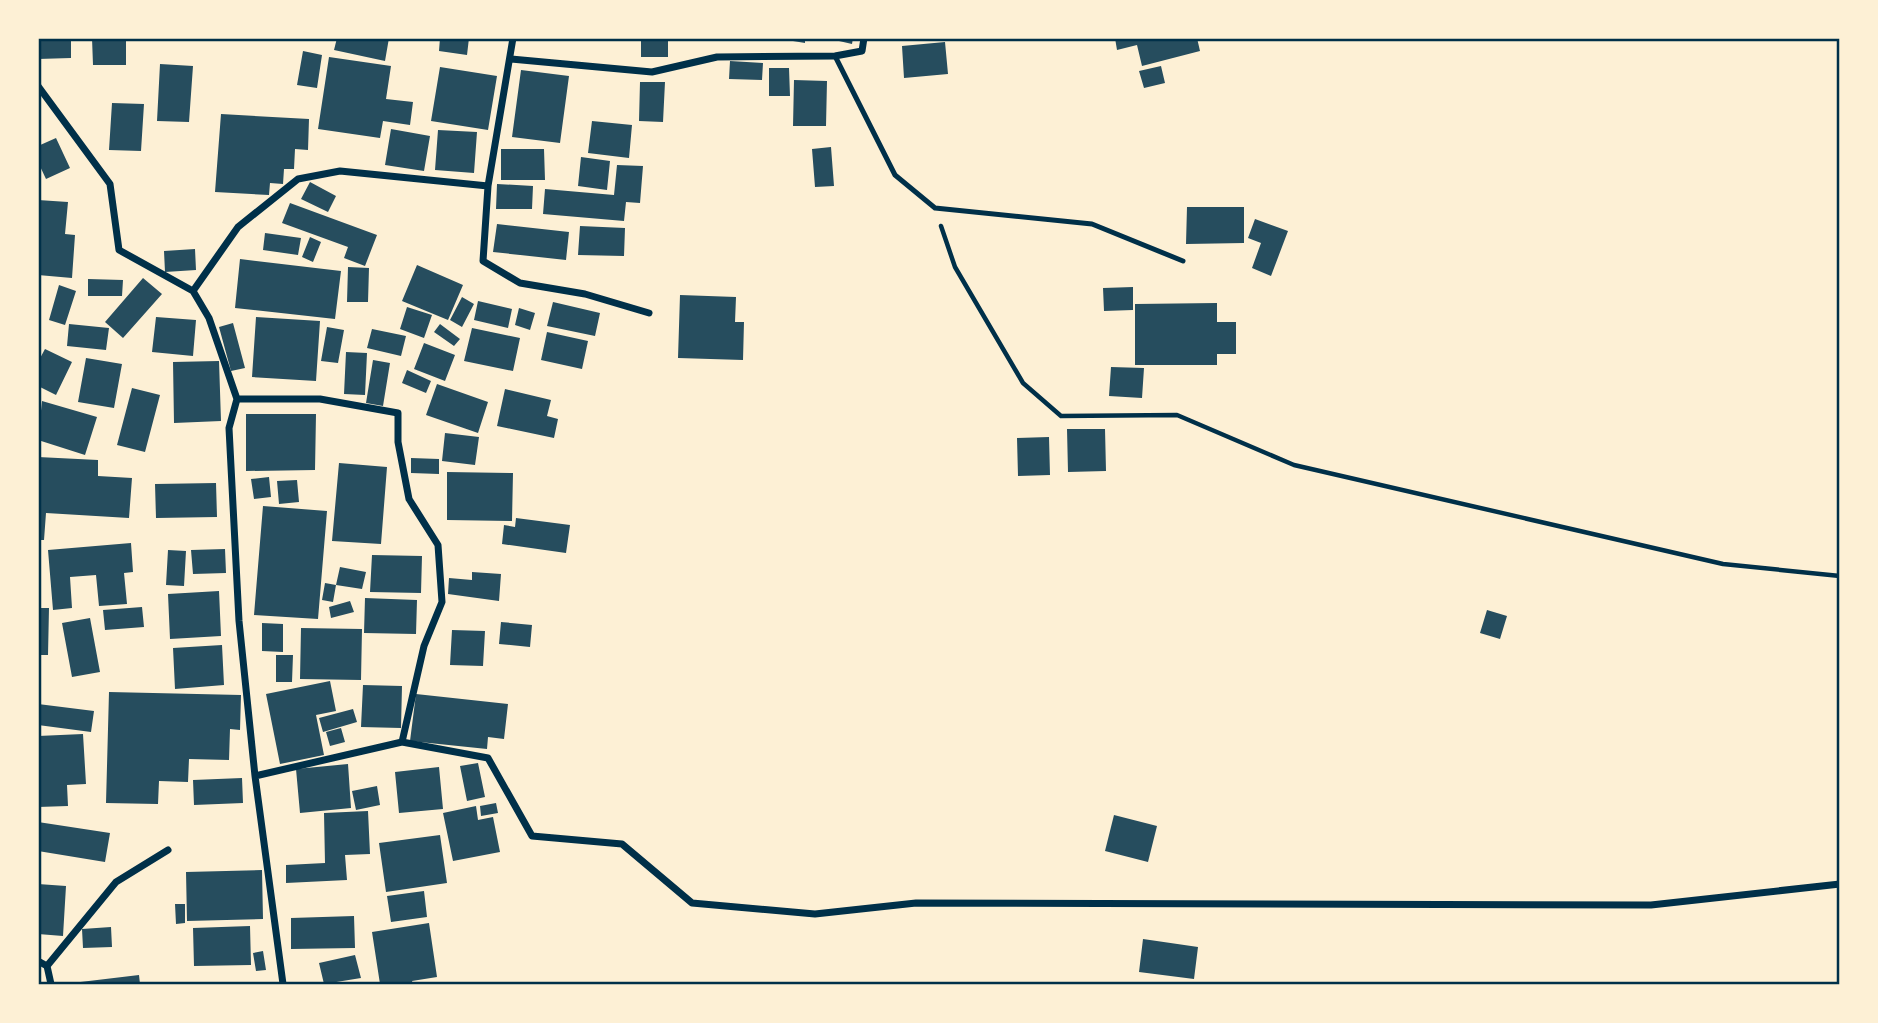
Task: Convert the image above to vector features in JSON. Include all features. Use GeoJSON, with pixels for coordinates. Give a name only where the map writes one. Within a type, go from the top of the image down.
{"type":"FeatureCollection","features":[{"type":"Feature","properties":{"kind":"street"},"geometry":{"type":"LineString","coordinates":[[513,38],[488,186],[483,261],[520,283],[585,293],[649,313]]}},
{"type":"Feature","properties":{"kind":"street"},"geometry":{"type":"LineString","coordinates":[[511,59],[652,72],[717,57],[835,56],[862,51],[864,38]]}},
{"type":"Feature","properties":{"kind":"street"},"geometry":{"type":"LineString","coordinates":[[38,86],[110,184],[118,250],[193,291],[209,318],[237,399],[229,428],[239,621],[254,776],[283,985]]}},
{"type":"Feature","properties":{"kind":"street"},"geometry":{"type":"LineString","coordinates":[[193,291],[238,227],[298,178],[340,171],[488,186]]}},
{"type":"Feature","properties":{"kind":"street"},"geometry":{"type":"LineString","coordinates":[[237,399],[320,399],[398,413],[398,442],[409,499],[438,545],[442,602],[424,646],[402,742]]}},
{"type":"Feature","properties":{"kind":"street"},"geometry":{"type":"LineString","coordinates":[[254,776],[402,742],[488,758],[532,836],[622,844],[692,903],[816,914],[916,903],[1651,905],[1839,884]]}},
{"type":"Feature","properties":{"kind":"street"},"geometry":{"type":"LineString","coordinates":[[47,966],[116,882],[168,850]]}},
{"type":"Feature","properties":{"kind":"street"},"geometry":{"type":"LineString","coordinates":[[38,961],[47,966],[51,985]]}},
{"type":"Feature","properties":{"kind":"lane"},"geometry":{"type":"LineString","coordinates":[[835,56],[895,174],[935,208],[1092,224],[1183,261]]}},
{"type":"Feature","properties":{"kind":"path"},"geometry":{"type":"LineString","coordinates":[[935,208],[955,267],[1023,383],[1061,415],[1177,415],[1294,465],[1723,565],[1839,576]]}},
{"type":"Feature","properties":{"kind":"building"},"geometry":{"type":"Polygon","coordinates":[[[38,38],[71,38],[71,58],[38,59],[38,38]]]}},
{"type":"Feature","properties":{"kind":"building"},"geometry":{"type":"Polygon","coordinates":[[[92,38],[126,38],[126,65],[93,65],[92,38]]]}},
{"type":"Feature","properties":{"kind":"building"},"geometry":{"type":"Polygon","coordinates":[[[337,38],[389,38],[385,61],[334,50],[337,38]]]}},
{"type":"Feature","properties":{"kind":"building"},"geometry":{"type":"Polygon","coordinates":[[[440,38],[469,38],[467,55],[439,51],[440,38]]]}},
{"type":"Feature","properties":{"kind":"building"},"geometry":{"type":"Polygon","coordinates":[[[641,38],[668,38],[668,57],[641,57],[641,38]]]}},
{"type":"Feature","properties":{"kind":"building"},"geometry":{"type":"Polygon","coordinates":[[[775,38],[805,38],[805,43],[775,38]]]}},
{"type":"Feature","properties":{"kind":"building"},"geometry":{"type":"Polygon","coordinates":[[[826,38],[853,38],[852,44],[826,38]]]}},
{"type":"Feature","properties":{"kind":"building"},"geometry":{"type":"Polygon","coordinates":[[[1115,38],[1197,38],[1200,51],[1142,66],[1137,45],[1117,50],[1115,38]]]}},
{"type":"Feature","properties":{"kind":"building"},"geometry":{"type":"Polygon","coordinates":[[[945,42],[948,74],[904,78],[902,46],[945,42]]]}},
{"type":"Feature","properties":{"kind":"building"},"geometry":{"type":"Polygon","coordinates":[[[303,51],[322,55],[317,88],[297,85],[303,51]]]}},
{"type":"Feature","properties":{"kind":"building"},"geometry":{"type":"Polygon","coordinates":[[[329,57],[391,66],[386,99],[413,102],[410,125],[383,121],[380,138],[318,129],[329,57]]]}},
{"type":"Feature","properties":{"kind":"building"},"geometry":{"type":"Polygon","coordinates":[[[730,61],[763,63],[762,80],[729,79],[730,61]]]}},
{"type":"Feature","properties":{"kind":"building"},"geometry":{"type":"Polygon","coordinates":[[[160,64],[193,66],[189,122],[157,121],[160,64]]]}},
{"type":"Feature","properties":{"kind":"building"},"geometry":{"type":"Polygon","coordinates":[[[1161,66],[1165,83],[1144,88],[1139,71],[1161,66]]]}},
{"type":"Feature","properties":{"kind":"building"},"geometry":{"type":"Polygon","coordinates":[[[440,67],[497,76],[488,130],[431,121],[440,67]]]}},
{"type":"Feature","properties":{"kind":"building"},"geometry":{"type":"Polygon","coordinates":[[[769,68],[789,68],[790,96],[769,96],[769,68]]]}},
{"type":"Feature","properties":{"kind":"building"},"geometry":{"type":"Polygon","coordinates":[[[521,70],[569,76],[560,143],[512,137],[521,70]]]}},
{"type":"Feature","properties":{"kind":"building"},"geometry":{"type":"Polygon","coordinates":[[[794,80],[827,81],[826,126],[793,126],[794,80]]]}},
{"type":"Feature","properties":{"kind":"building"},"geometry":{"type":"Polygon","coordinates":[[[640,82],[665,82],[663,122],[639,121],[640,82]]]}},
{"type":"Feature","properties":{"kind":"building"},"geometry":{"type":"Polygon","coordinates":[[[112,103],[144,104],[141,151],[109,150],[112,103]]]}},
{"type":"Feature","properties":{"kind":"building"},"geometry":{"type":"Polygon","coordinates":[[[221,114],[309,119],[308,150],[295,149],[294,169],[284,169],[283,184],[270,183],[269,195],[215,192],[221,114]]]}},
{"type":"Feature","properties":{"kind":"building"},"geometry":{"type":"Polygon","coordinates":[[[592,121],[632,125],[629,158],[588,153],[592,121]]]}},
{"type":"Feature","properties":{"kind":"building"},"geometry":{"type":"Polygon","coordinates":[[[391,129],[430,136],[424,171],[385,165],[391,129]]]}},
{"type":"Feature","properties":{"kind":"building"},"geometry":{"type":"Polygon","coordinates":[[[438,130],[477,132],[474,173],[435,170],[438,130]]]}},
{"type":"Feature","properties":{"kind":"building"},"geometry":{"type":"Polygon","coordinates":[[[56,138],[70,168],[46,179],[38,162],[38,146],[56,138]]]}},
{"type":"Feature","properties":{"kind":"building"},"geometry":{"type":"Polygon","coordinates":[[[831,147],[834,186],[815,187],[812,149],[831,147]]]}},
{"type":"Feature","properties":{"kind":"building"},"geometry":{"type":"Polygon","coordinates":[[[501,149],[544,149],[545,180],[501,180],[501,149]]]}},
{"type":"Feature","properties":{"kind":"building"},"geometry":{"type":"Polygon","coordinates":[[[581,157],[610,161],[607,190],[578,186],[581,157]]]}},
{"type":"Feature","properties":{"kind":"building"},"geometry":{"type":"Polygon","coordinates":[[[617,165],[643,166],[640,203],[626,202],[624,221],[543,214],[545,189],[614,195],[617,165]]]}},
{"type":"Feature","properties":{"kind":"building"},"geometry":{"type":"Polygon","coordinates":[[[310,182],[336,196],[328,212],[301,199],[310,182]]]}},
{"type":"Feature","properties":{"kind":"building"},"geometry":{"type":"Polygon","coordinates":[[[497,184],[533,186],[532,209],[496,209],[497,184]]]}},
{"type":"Feature","properties":{"kind":"building"},"geometry":{"type":"Polygon","coordinates":[[[38,200],[68,202],[65,234],[75,235],[72,278],[38,275],[38,200]]]}},
{"type":"Feature","properties":{"kind":"building"},"geometry":{"type":"Polygon","coordinates":[[[290,203],[377,235],[365,266],[344,258],[348,247],[282,223],[290,203]]]}},
{"type":"Feature","properties":{"kind":"building"},"geometry":{"type":"Polygon","coordinates":[[[1187,207],[1244,207],[1244,243],[1186,244],[1187,207]]]}},
{"type":"Feature","properties":{"kind":"building"},"geometry":{"type":"Polygon","coordinates":[[[1255,219],[1288,231],[1271,276],[1252,268],[1261,243],[1248,238],[1255,219]]]}},
{"type":"Feature","properties":{"kind":"building"},"geometry":{"type":"Polygon","coordinates":[[[497,224],[569,232],[566,260],[493,252],[497,224]]]}},
{"type":"Feature","properties":{"kind":"building"},"geometry":{"type":"Polygon","coordinates":[[[580,226],[625,228],[624,256],[578,255],[580,226]]]}},
{"type":"Feature","properties":{"kind":"building"},"geometry":{"type":"Polygon","coordinates":[[[265,233],[301,238],[298,255],[263,250],[265,233]]]}},
{"type":"Feature","properties":{"kind":"building"},"geometry":{"type":"Polygon","coordinates":[[[310,237],[321,242],[313,262],[302,257],[310,237]]]}},
{"type":"Feature","properties":{"kind":"building"},"geometry":{"type":"Polygon","coordinates":[[[195,249],[196,270],[165,272],[164,251],[195,249]]]}},
{"type":"Feature","properties":{"kind":"building"},"geometry":{"type":"Polygon","coordinates":[[[240,259],[341,271],[335,319],[235,308],[240,259]]]}},
{"type":"Feature","properties":{"kind":"building"},"geometry":{"type":"Polygon","coordinates":[[[417,265],[463,285],[448,320],[402,301],[417,265]]]}},
{"type":"Feature","properties":{"kind":"building"},"geometry":{"type":"Polygon","coordinates":[[[348,267],[369,268],[368,302],[347,302],[348,267]]]}},
{"type":"Feature","properties":{"kind":"building"},"geometry":{"type":"Polygon","coordinates":[[[143,278],[162,294],[123,338],[105,322],[143,278]]]}},
{"type":"Feature","properties":{"kind":"building"},"geometry":{"type":"Polygon","coordinates":[[[88,279],[123,280],[122,296],[88,296],[88,279]]]}},
{"type":"Feature","properties":{"kind":"building"},"geometry":{"type":"Polygon","coordinates":[[[59,285],[76,291],[65,325],[49,320],[59,285]]]}},
{"type":"Feature","properties":{"kind":"building"},"geometry":{"type":"Polygon","coordinates":[[[1133,287],[1133,310],[1104,311],[1103,288],[1133,287]]]}},
{"type":"Feature","properties":{"kind":"building"},"geometry":{"type":"Polygon","coordinates":[[[680,295],[736,297],[735,322],[744,322],[743,360],[678,358],[680,295]]]}},
{"type":"Feature","properties":{"kind":"building"},"geometry":{"type":"Polygon","coordinates":[[[462,297],[474,304],[462,327],[450,320],[462,297]]]}},
{"type":"Feature","properties":{"kind":"building"},"geometry":{"type":"Polygon","coordinates":[[[478,301],[512,309],[508,328],[474,320],[478,301]]]}},
{"type":"Feature","properties":{"kind":"building"},"geometry":{"type":"Polygon","coordinates":[[[553,302],[600,313],[595,336],[547,326],[553,302]]]}},
{"type":"Feature","properties":{"kind":"building"},"geometry":{"type":"Polygon","coordinates":[[[1217,303],[1217,322],[1236,322],[1236,354],[1217,354],[1217,365],[1135,365],[1135,304],[1217,303]]]}},
{"type":"Feature","properties":{"kind":"building"},"geometry":{"type":"Polygon","coordinates":[[[407,307],[432,315],[424,338],[400,329],[407,307]]]}},
{"type":"Feature","properties":{"kind":"building"},"geometry":{"type":"Polygon","coordinates":[[[519,308],[535,313],[530,330],[515,325],[519,308]]]}},
{"type":"Feature","properties":{"kind":"building"},"geometry":{"type":"Polygon","coordinates":[[[156,317],[196,320],[193,356],[152,352],[156,317]]]}},
{"type":"Feature","properties":{"kind":"building"},"geometry":{"type":"Polygon","coordinates":[[[256,317],[320,321],[316,381],[252,377],[256,317]]]}},
{"type":"Feature","properties":{"kind":"building"},"geometry":{"type":"Polygon","coordinates":[[[233,323],[245,368],[231,371],[219,327],[233,323]]]}},
{"type":"Feature","properties":{"kind":"building"},"geometry":{"type":"Polygon","coordinates":[[[69,324],[109,328],[106,350],[67,346],[69,324]]]}},
{"type":"Feature","properties":{"kind":"building"},"geometry":{"type":"Polygon","coordinates":[[[440,324],[460,339],[454,346],[434,332],[440,324]]]}},
{"type":"Feature","properties":{"kind":"building"},"geometry":{"type":"Polygon","coordinates":[[[327,327],[344,330],[338,363],[321,361],[327,327]]]}},
{"type":"Feature","properties":{"kind":"building"},"geometry":{"type":"Polygon","coordinates":[[[472,328],[520,338],[513,371],[464,361],[472,328]]]}},
{"type":"Feature","properties":{"kind":"building"},"geometry":{"type":"Polygon","coordinates":[[[372,329],[406,336],[401,356],[367,348],[372,329]]]}},
{"type":"Feature","properties":{"kind":"building"},"geometry":{"type":"Polygon","coordinates":[[[547,332],[588,341],[582,369],[541,360],[547,332]]]}},
{"type":"Feature","properties":{"kind":"building"},"geometry":{"type":"Polygon","coordinates":[[[424,343],[455,355],[445,381],[414,369],[424,343]]]}},
{"type":"Feature","properties":{"kind":"building"},"geometry":{"type":"Polygon","coordinates":[[[45,349],[72,362],[56,395],[38,386],[38,362],[45,349]]]}},
{"type":"Feature","properties":{"kind":"building"},"geometry":{"type":"Polygon","coordinates":[[[346,352],[367,353],[365,395],[344,394],[346,352]]]}},
{"type":"Feature","properties":{"kind":"building"},"geometry":{"type":"Polygon","coordinates":[[[86,358],[122,364],[114,408],[78,402],[86,358]]]}},
{"type":"Feature","properties":{"kind":"building"},"geometry":{"type":"Polygon","coordinates":[[[373,360],[390,363],[383,406],[366,403],[373,360]]]}},
{"type":"Feature","properties":{"kind":"building"},"geometry":{"type":"Polygon","coordinates":[[[219,361],[221,421],[174,423],[173,362],[219,361]]]}},
{"type":"Feature","properties":{"kind":"building"},"geometry":{"type":"Polygon","coordinates":[[[1111,367],[1144,368],[1142,398],[1109,396],[1111,367]]]}},
{"type":"Feature","properties":{"kind":"building"},"geometry":{"type":"Polygon","coordinates":[[[407,370],[431,381],[426,393],[402,383],[407,370]]]}},
{"type":"Feature","properties":{"kind":"building"},"geometry":{"type":"Polygon","coordinates":[[[437,384],[488,402],[478,433],[426,415],[437,384]]]}},
{"type":"Feature","properties":{"kind":"building"},"geometry":{"type":"Polygon","coordinates":[[[132,388],[160,395],[145,452],[117,445],[132,388]]]}},
{"type":"Feature","properties":{"kind":"building"},"geometry":{"type":"Polygon","coordinates":[[[505,389],[551,400],[547,416],[558,419],[554,438],[497,426],[505,389]]]}},
{"type":"Feature","properties":{"kind":"building"},"geometry":{"type":"Polygon","coordinates":[[[42,401],[97,417],[85,455],[38,440],[42,401]]]}},
{"type":"Feature","properties":{"kind":"building"},"geometry":{"type":"Polygon","coordinates":[[[246,414],[316,414],[315,470],[246,471],[246,414]]]}},
{"type":"Feature","properties":{"kind":"building"},"geometry":{"type":"Polygon","coordinates":[[[1067,429],[1105,429],[1106,471],[1068,472],[1067,429]]]}},
{"type":"Feature","properties":{"kind":"building"},"geometry":{"type":"Polygon","coordinates":[[[445,433],[479,437],[475,465],[442,461],[445,433]]]}},
{"type":"Feature","properties":{"kind":"building"},"geometry":{"type":"Polygon","coordinates":[[[1049,437],[1050,475],[1018,476],[1017,438],[1049,437]]]}},
{"type":"Feature","properties":{"kind":"building"},"geometry":{"type":"Polygon","coordinates":[[[38,457],[98,460],[98,476],[132,478],[129,518],[46,513],[44,540],[38,540],[38,457]]]}},
{"type":"Feature","properties":{"kind":"building"},"geometry":{"type":"Polygon","coordinates":[[[411,458],[439,459],[439,474],[411,473],[411,458]]]}},
{"type":"Feature","properties":{"kind":"building"},"geometry":{"type":"Polygon","coordinates":[[[339,463],[387,467],[381,544],[332,541],[339,463]]]}},
{"type":"Feature","properties":{"kind":"building"},"geometry":{"type":"Polygon","coordinates":[[[447,472],[513,473],[512,521],[447,520],[447,472]]]}},
{"type":"Feature","properties":{"kind":"building"},"geometry":{"type":"Polygon","coordinates":[[[269,477],[271,497],[254,499],[251,479],[269,477]]]}},
{"type":"Feature","properties":{"kind":"building"},"geometry":{"type":"Polygon","coordinates":[[[297,480],[299,502],[279,504],[277,481],[297,480]]]}},
{"type":"Feature","properties":{"kind":"building"},"geometry":{"type":"Polygon","coordinates":[[[216,483],[217,517],[156,518],[155,484],[216,483]]]}},
{"type":"Feature","properties":{"kind":"building"},"geometry":{"type":"Polygon","coordinates":[[[263,506],[327,511],[318,619],[254,615],[263,506]]]}},
{"type":"Feature","properties":{"kind":"building"},"geometry":{"type":"Polygon","coordinates":[[[516,518],[570,525],[566,553],[502,544],[504,525],[515,527],[516,518]]]}},
{"type":"Feature","properties":{"kind":"building"},"geometry":{"type":"Polygon","coordinates":[[[131,543],[133,572],[124,573],[127,604],[99,606],[96,575],[70,577],[72,608],[53,610],[48,550],[131,543]]]}},
{"type":"Feature","properties":{"kind":"building"},"geometry":{"type":"Polygon","coordinates":[[[225,549],[226,573],[193,574],[191,550],[225,549]]]}},
{"type":"Feature","properties":{"kind":"building"},"geometry":{"type":"Polygon","coordinates":[[[168,550],[186,551],[184,586],[166,585],[168,550]]]}},
{"type":"Feature","properties":{"kind":"building"},"geometry":{"type":"Polygon","coordinates":[[[372,555],[422,556],[421,593],[370,592],[372,555]]]}},
{"type":"Feature","properties":{"kind":"building"},"geometry":{"type":"Polygon","coordinates":[[[340,567],[366,572],[362,589],[336,585],[340,567]]]}},
{"type":"Feature","properties":{"kind":"building"},"geometry":{"type":"Polygon","coordinates":[[[472,572],[501,574],[499,601],[448,594],[449,578],[472,580],[472,572]]]}},
{"type":"Feature","properties":{"kind":"building"},"geometry":{"type":"Polygon","coordinates":[[[325,583],[336,585],[333,602],[322,600],[325,583]]]}},
{"type":"Feature","properties":{"kind":"building"},"geometry":{"type":"Polygon","coordinates":[[[219,591],[221,636],[170,639],[168,594],[219,591]]]}},
{"type":"Feature","properties":{"kind":"building"},"geometry":{"type":"Polygon","coordinates":[[[365,598],[417,600],[416,634],[364,633],[365,598]]]}},
{"type":"Feature","properties":{"kind":"building"},"geometry":{"type":"Polygon","coordinates":[[[350,601],[354,612],[331,618],[329,607],[350,601]]]}},
{"type":"Feature","properties":{"kind":"building"},"geometry":{"type":"Polygon","coordinates":[[[142,607],[144,627],[105,630],[103,610],[142,607]]]}},
{"type":"Feature","properties":{"kind":"building"},"geometry":{"type":"Polygon","coordinates":[[[38,608],[49,608],[48,655],[38,655],[38,608]]]}},
{"type":"Feature","properties":{"kind":"building"},"geometry":{"type":"Polygon","coordinates":[[[1487,610],[1507,616],[1500,639],[1480,633],[1487,610]]]}},
{"type":"Feature","properties":{"kind":"building"},"geometry":{"type":"Polygon","coordinates":[[[90,618],[100,672],[72,677],[62,623],[90,618]]]}},
{"type":"Feature","properties":{"kind":"building"},"geometry":{"type":"Polygon","coordinates":[[[501,622],[532,625],[530,647],[499,644],[501,622]]]}},
{"type":"Feature","properties":{"kind":"building"},"geometry":{"type":"Polygon","coordinates":[[[262,623],[283,624],[283,652],[262,651],[262,623]]]}},
{"type":"Feature","properties":{"kind":"building"},"geometry":{"type":"Polygon","coordinates":[[[301,628],[362,629],[361,680],[300,679],[301,628]]]}},
{"type":"Feature","properties":{"kind":"building"},"geometry":{"type":"Polygon","coordinates":[[[452,630],[485,631],[483,666],[450,665],[452,630]]]}},
{"type":"Feature","properties":{"kind":"building"},"geometry":{"type":"Polygon","coordinates":[[[222,645],[224,685],[175,689],[173,648],[222,645]]]}},
{"type":"Feature","properties":{"kind":"building"},"geometry":{"type":"Polygon","coordinates":[[[276,655],[293,655],[292,682],[276,682],[276,655]]]}},
{"type":"Feature","properties":{"kind":"building"},"geometry":{"type":"Polygon","coordinates":[[[330,681],[336,711],[316,715],[324,755],[280,764],[266,694],[330,681]]]}},
{"type":"Feature","properties":{"kind":"building"},"geometry":{"type":"Polygon","coordinates":[[[363,685],[402,686],[401,728],[361,727],[363,685]]]}},
{"type":"Feature","properties":{"kind":"building"},"geometry":{"type":"Polygon","coordinates":[[[109,692],[241,695],[240,730],[230,729],[229,760],[189,759],[188,782],[159,781],[158,804],[106,803],[109,692]]]}},
{"type":"Feature","properties":{"kind":"building"},"geometry":{"type":"Polygon","coordinates":[[[416,694],[508,704],[504,739],[488,737],[487,749],[410,741],[416,694]]]}},
{"type":"Feature","properties":{"kind":"building"},"geometry":{"type":"Polygon","coordinates":[[[38,704],[94,711],[91,732],[38,725],[38,704]]]}},
{"type":"Feature","properties":{"kind":"building"},"geometry":{"type":"Polygon","coordinates":[[[353,709],[357,722],[323,732],[319,718],[353,709]]]}},
{"type":"Feature","properties":{"kind":"building"},"geometry":{"type":"Polygon","coordinates":[[[341,728],[345,742],[330,746],[326,732],[341,728]]]}},
{"type":"Feature","properties":{"kind":"building"},"geometry":{"type":"Polygon","coordinates":[[[83,734],[86,784],[67,785],[68,806],[38,807],[38,736],[83,734]]]}},
{"type":"Feature","properties":{"kind":"building"},"geometry":{"type":"Polygon","coordinates":[[[478,763],[485,797],[467,801],[460,766],[478,763]]]}},
{"type":"Feature","properties":{"kind":"building"},"geometry":{"type":"Polygon","coordinates":[[[348,764],[351,808],[300,813],[296,769],[348,764]]]}},
{"type":"Feature","properties":{"kind":"building"},"geometry":{"type":"Polygon","coordinates":[[[439,767],[443,809],[399,813],[395,772],[439,767]]]}},
{"type":"Feature","properties":{"kind":"building"},"geometry":{"type":"Polygon","coordinates":[[[242,778],[243,803],[194,805],[193,780],[242,778]]]}},
{"type":"Feature","properties":{"kind":"building"},"geometry":{"type":"Polygon","coordinates":[[[377,786],[380,805],[356,810],[352,791],[377,786]]]}},
{"type":"Feature","properties":{"kind":"building"},"geometry":{"type":"Polygon","coordinates":[[[496,803],[498,813],[481,816],[480,806],[496,803]]]}},
{"type":"Feature","properties":{"kind":"building"},"geometry":{"type":"Polygon","coordinates":[[[476,806],[478,820],[493,817],[500,852],[453,861],[443,813],[476,806]]]}},
{"type":"Feature","properties":{"kind":"building"},"geometry":{"type":"Polygon","coordinates":[[[368,811],[370,854],[345,855],[347,880],[286,883],[286,865],[325,863],[324,813],[368,811]]]}},
{"type":"Feature","properties":{"kind":"building"},"geometry":{"type":"Polygon","coordinates":[[[1114,815],[1157,826],[1148,862],[1105,851],[1114,815]]]}},
{"type":"Feature","properties":{"kind":"building"},"geometry":{"type":"Polygon","coordinates":[[[38,822],[110,833],[105,862],[38,851],[38,822]]]}},
{"type":"Feature","properties":{"kind":"building"},"geometry":{"type":"Polygon","coordinates":[[[440,835],[447,883],[386,892],[379,843],[440,835]]]}},
{"type":"Feature","properties":{"kind":"building"},"geometry":{"type":"Polygon","coordinates":[[[262,870],[263,919],[187,921],[186,872],[262,870]]]}},
{"type":"Feature","properties":{"kind":"building"},"geometry":{"type":"Polygon","coordinates":[[[38,884],[66,886],[63,936],[38,934],[38,884]]]}},
{"type":"Feature","properties":{"kind":"building"},"geometry":{"type":"Polygon","coordinates":[[[424,891],[427,917],[391,922],[387,896],[424,891]]]}},
{"type":"Feature","properties":{"kind":"building"},"geometry":{"type":"Polygon","coordinates":[[[175,904],[185,904],[185,923],[176,924],[175,904]]]}},
{"type":"Feature","properties":{"kind":"building"},"geometry":{"type":"Polygon","coordinates":[[[354,916],[355,948],[291,949],[291,918],[354,916]]]}},
{"type":"Feature","properties":{"kind":"building"},"geometry":{"type":"Polygon","coordinates":[[[429,923],[437,977],[412,981],[413,984],[380,984],[372,932],[429,923]]]}},
{"type":"Feature","properties":{"kind":"building"},"geometry":{"type":"Polygon","coordinates":[[[250,926],[251,965],[194,966],[193,928],[250,926]]]}},
{"type":"Feature","properties":{"kind":"building"},"geometry":{"type":"Polygon","coordinates":[[[111,927],[112,947],[83,948],[82,929],[111,927]]]}},
{"type":"Feature","properties":{"kind":"building"},"geometry":{"type":"Polygon","coordinates":[[[1143,939],[1198,947],[1194,979],[1139,972],[1143,939]]]}},
{"type":"Feature","properties":{"kind":"building"},"geometry":{"type":"Polygon","coordinates":[[[263,951],[266,970],[256,971],[253,953],[263,951]]]}},
{"type":"Feature","properties":{"kind":"building"},"geometry":{"type":"Polygon","coordinates":[[[355,955],[361,978],[324,984],[319,963],[355,955]]]}},
{"type":"Feature","properties":{"kind":"building"},"geometry":{"type":"Polygon","coordinates":[[[139,975],[140,984],[72,984],[72,983],[139,975]]]}}]}
